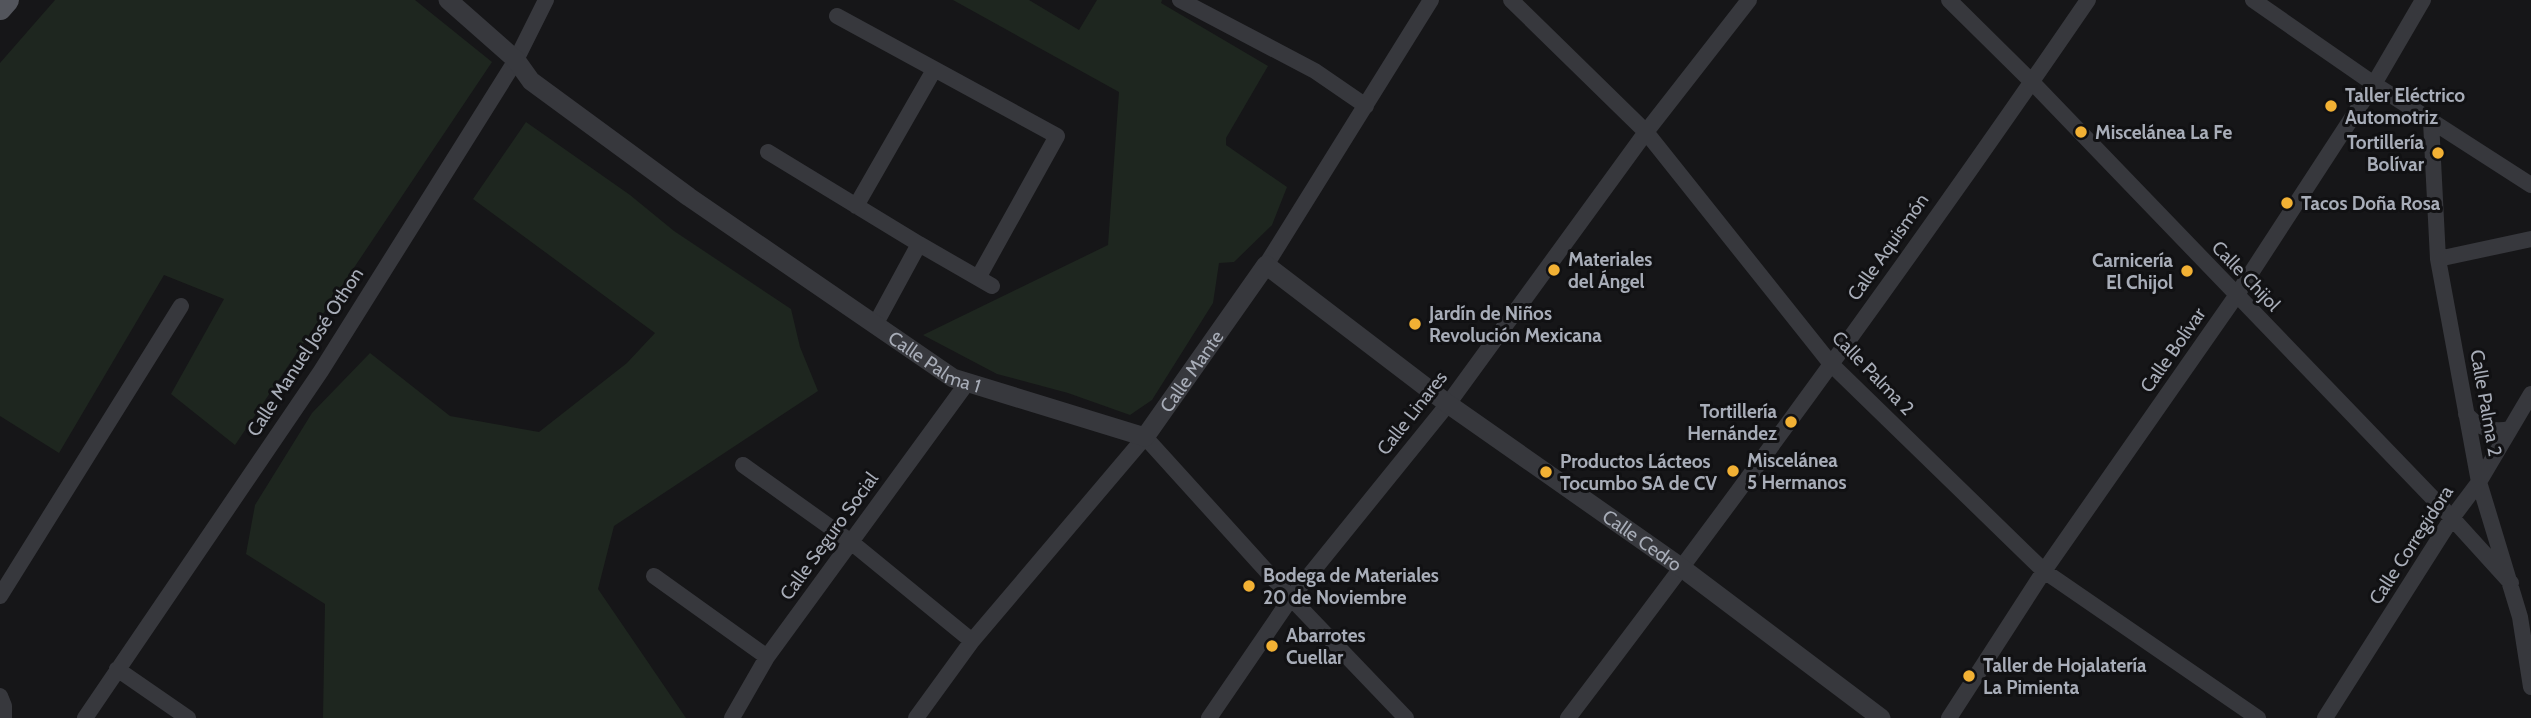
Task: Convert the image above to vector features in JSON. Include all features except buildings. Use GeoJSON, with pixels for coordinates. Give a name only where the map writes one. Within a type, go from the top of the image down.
{"type":"FeatureCollection","features":[{"type":"Feature","properties":{"kind":"main road"},"geometry":{"type":"LineString","coordinates":[[0,8],[7,0]]}},
{"type":"Feature","properties":{"kind":"street","name":"Calle Palma 1"},"geometry":{"type":"LineString","coordinates":[[448,0],[516,60],[531,81],[689,197],[953,379],[1145,437]]}},
{"type":"Feature","properties":{"kind":"street","name":"Calle Manuel José Othon"},"geometry":{"type":"LineString","coordinates":[[85,718],[321,371],[516,60],[546,0]]}},
{"type":"Feature","properties":{"kind":"street"},"geometry":{"type":"LineString","coordinates":[[1180,0],[1315,71],[1366,106]]}},
{"type":"Feature","properties":{"kind":"street","name":"Calle Mante"},"geometry":{"type":"LineString","coordinates":[[916,718],[972,641],[1145,437],[1266,265],[1432,0]]}},
{"type":"Feature","properties":{"kind":"street","name":"Calle Palma 2"},"geometry":{"type":"LineString","coordinates":[[1510,0],[1646,132],[1831,364],[2044,571],[2258,718]]}},
{"type":"Feature","properties":{"kind":"street","name":"Calle Linares"},"geometry":{"type":"LineString","coordinates":[[1209,718],[1291,598],[1448,404],[1646,132],[1749,0]]}},
{"type":"Feature","properties":{"kind":"street","name":"Calle Chijol"},"geometry":{"type":"LineString","coordinates":[[1949,0],[2032,82],[2452,518],[2511,583]]}},
{"type":"Feature","properties":{"kind":"street","name":"Calle Aquismón"},"geometry":{"type":"LineString","coordinates":[[1568,718],[1831,364],[2088,0]]}},
{"type":"Feature","properties":{"kind":"street"},"geometry":{"type":"LineString","coordinates":[[2253,0],[2374,84],[2531,185]]}},
{"type":"Feature","properties":{"kind":"street","name":"Calle Bolívar"},"geometry":{"type":"LineString","coordinates":[[1950,718],[2044,571],[2236,296],[2374,84],[2423,0]]}},
{"type":"Feature","properties":{"kind":"street"},"geometry":{"type":"LineString","coordinates":[[768,152],[985,282],[1057,136],[836,16]]}},
{"type":"Feature","properties":{"kind":"street"},"geometry":{"type":"LineString","coordinates":[[856,205],[934,70]]}},
{"type":"Feature","properties":{"kind":"street","name":"Calle Palma 2"},"geometry":{"type":"LineString","coordinates":[[2431,121],[2438,259],[2479,482],[2511,583],[2526,619],[2531,687]]}},
{"type":"Feature","properties":{"kind":"street"},"geometry":{"type":"LineString","coordinates":[[2438,259],[2531,239]]}},
{"type":"Feature","properties":{"kind":"street"},"geometry":{"type":"LineString","coordinates":[[875,325],[919,244]]}},
{"type":"Feature","properties":{"kind":"street","name":"Calle Cedro"},"geometry":{"type":"LineString","coordinates":[[1266,265],[1448,404],[1682,568],[1881,718]]}},
{"type":"Feature","properties":{"kind":"street"},"geometry":{"type":"LineString","coordinates":[[0,596],[181,306]]}},
{"type":"Feature","properties":{"kind":"street","name":"Calle Seguro Social"},"geometry":{"type":"LineString","coordinates":[[732,718],[767,657],[967,383]]}},
{"type":"Feature","properties":{"kind":"street","name":"Calle Corregidora"},"geometry":{"type":"LineString","coordinates":[[2325,718],[2452,518],[2479,482],[2531,394]]}},
{"type":"Feature","properties":{"kind":"street"},"geometry":{"type":"LineString","coordinates":[[2466,414],[2473,422],[2488,430],[2510,429]]}},
{"type":"Feature","properties":{"kind":"street"},"geometry":{"type":"LineString","coordinates":[[1145,437],[1291,598],[1406,718]]}},
{"type":"Feature","properties":{"kind":"street"},"geometry":{"type":"LineString","coordinates":[[743,465],[851,542],[972,641]]}},
{"type":"Feature","properties":{"kind":"street"},"geometry":{"type":"LineString","coordinates":[[654,576],[767,657]]}},
{"type":"Feature","properties":{"kind":"street"},"geometry":{"type":"LineString","coordinates":[[117,670],[188,718]]}},
{"type":"Feature","properties":{"kind":"street"},"geometry":{"type":"LineString","coordinates":[[0,696],[4,706],[4,718]]}},
{"type":"Feature","properties":{"kind":"shaded area"},"geometry":{"type":"Polygon","coordinates":[[[55,0],[415,0],[492,62],[235,445],[171,394],[224,299],[164,275],[59,453],[0,416],[0,63],[55,0]]]}},
{"type":"Feature","properties":{"kind":"shaded area"},"geometry":{"type":"Polygon","coordinates":[[[953,0],[1029,0],[1079,30],[1097,0],[1162,0],[1161,3],[1268,66],[1226,138],[1226,145],[1287,187],[1272,225],[1234,262],[1219,263],[1213,303],[1152,400],[1130,415],[1068,393],[997,374],[923,335],[1108,245],[1119,92],[953,0]]]}},
{"type":"Feature","properties":{"kind":"shaded area"},"geometry":{"type":"Polygon","coordinates":[[[526,122],[630,195],[674,231],[791,309],[800,347],[818,391],[614,526],[598,589],[686,718],[323,718],[325,604],[246,554],[255,505],[312,413],[370,353],[450,416],[539,432],[627,363],[655,333],[473,199],[526,122]]]}},
{"type":"Feature","properties":{"kind":"place","name":"Taller Eléctrico Automotriz"},"geometry":{"type":"Point","coordinates":[2331,106]}},
{"type":"Feature","properties":{"kind":"place","name":"Miscelánea La Fe"},"geometry":{"type":"Point","coordinates":[2081,132]}},
{"type":"Feature","properties":{"kind":"place","name":"Tortillería Bolívar"},"geometry":{"type":"Point","coordinates":[2438,153]}},
{"type":"Feature","properties":{"kind":"place","name":"Tacos Doña Rosa"},"geometry":{"type":"Point","coordinates":[2287,203]}},
{"type":"Feature","properties":{"kind":"place","name":"Materiales del Ángel"},"geometry":{"type":"Point","coordinates":[1554,270]}},
{"type":"Feature","properties":{"kind":"place","name":"Carnicería El Chijol"},"geometry":{"type":"Point","coordinates":[2187,271]}},
{"type":"Feature","properties":{"kind":"place","name":"Jardín de Niños Revolución Mexicana"},"geometry":{"type":"Point","coordinates":[1415,324]}},
{"type":"Feature","properties":{"kind":"place","name":"Tortillería Hernández"},"geometry":{"type":"Point","coordinates":[1791,422]}},
{"type":"Feature","properties":{"kind":"place","name":"Miscelánea 5 Hermanos"},"geometry":{"type":"Point","coordinates":[1733,471]}},
{"type":"Feature","properties":{"kind":"place","name":"Productos Lácteos Tocumbo SA de CV"},"geometry":{"type":"Point","coordinates":[1546,472]}},
{"type":"Feature","properties":{"kind":"place","name":"Bodega de Materiales 20 de Noviembre"},"geometry":{"type":"Point","coordinates":[1249,586]}},
{"type":"Feature","properties":{"kind":"place","name":"Abarrotes Cuellar"},"geometry":{"type":"Point","coordinates":[1272,646]}},
{"type":"Feature","properties":{"kind":"place","name":"Taller de Hojalatería La Pimienta"},"geometry":{"type":"Point","coordinates":[1969,676]}}]}
